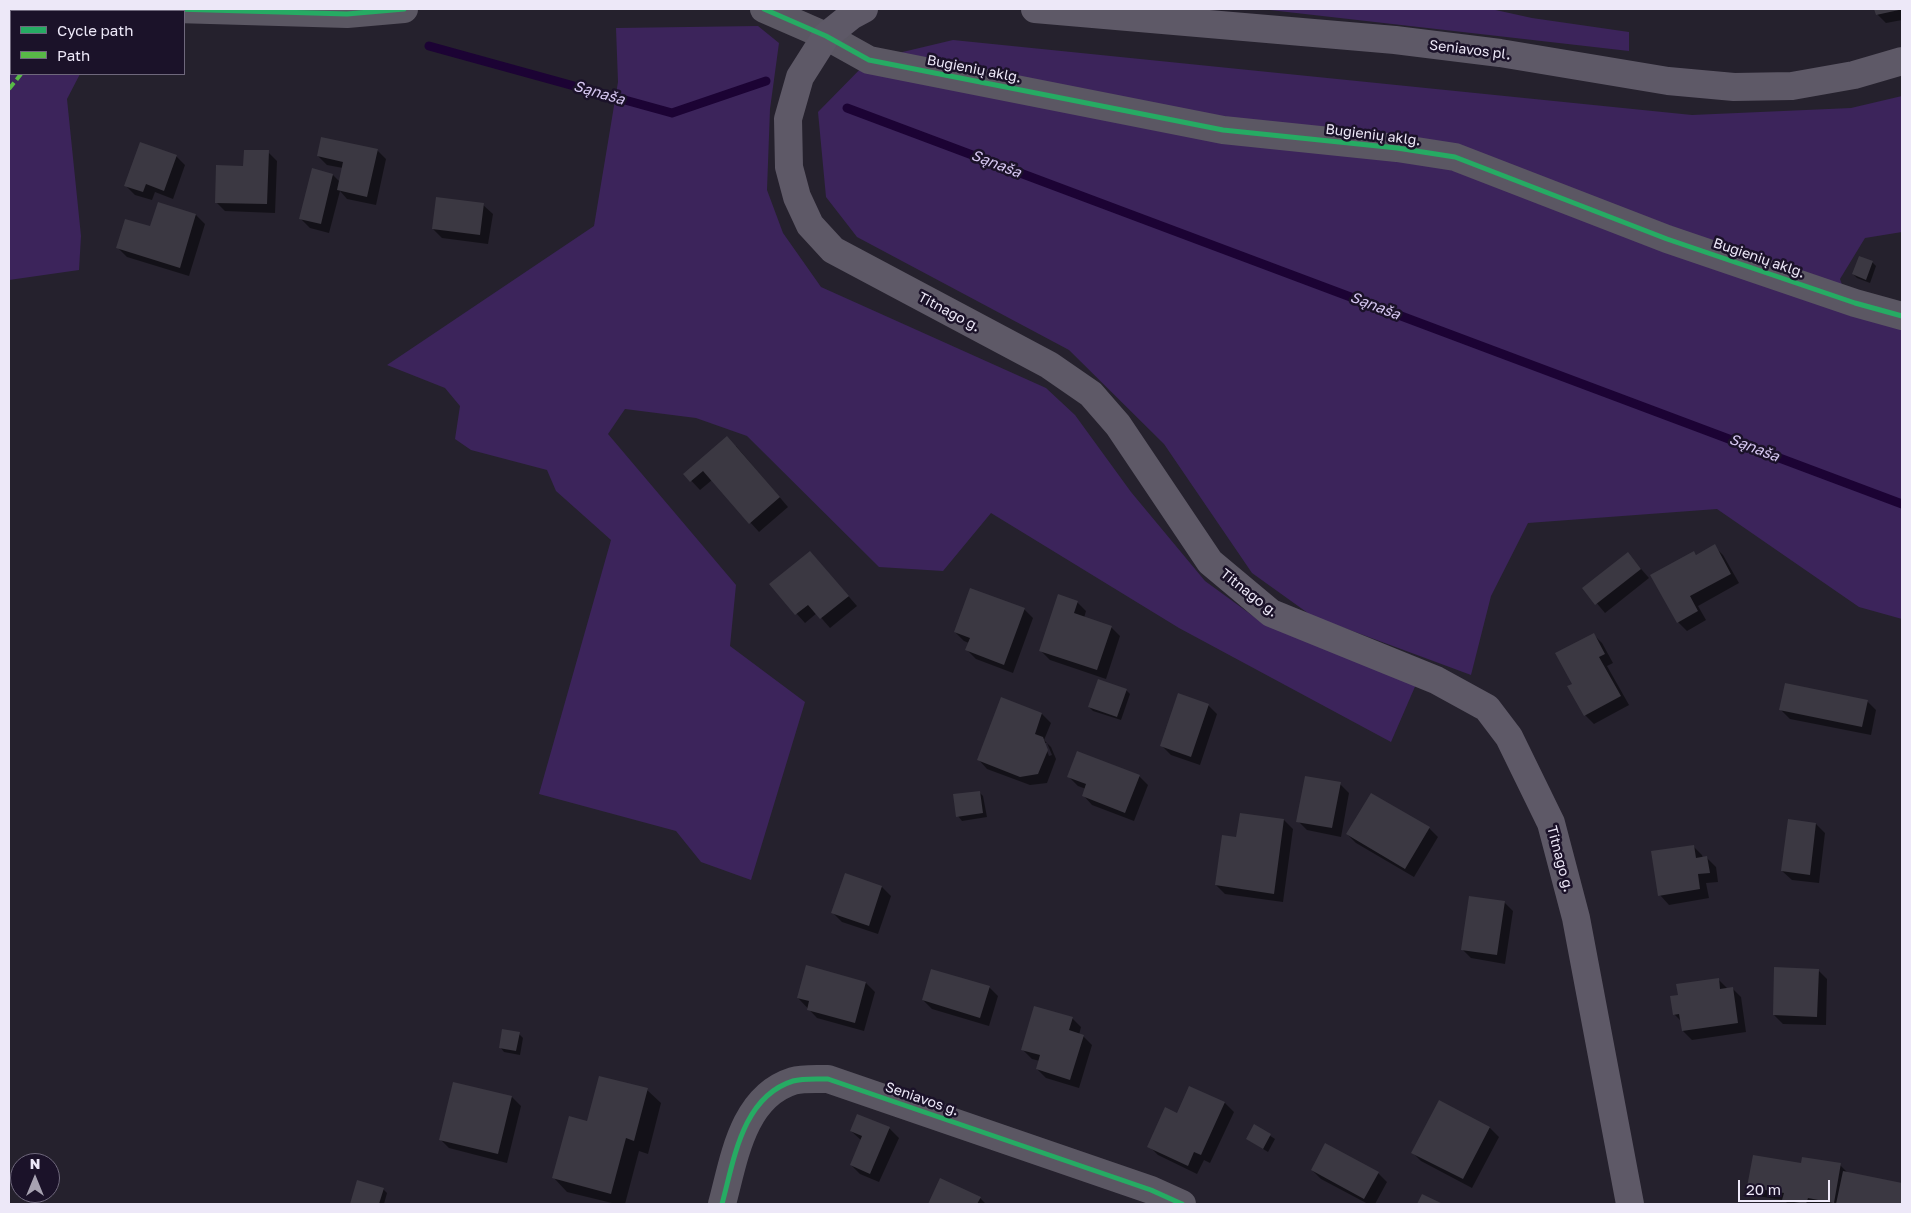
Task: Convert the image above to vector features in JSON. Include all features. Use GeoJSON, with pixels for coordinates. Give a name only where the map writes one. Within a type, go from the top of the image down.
{"type":"FeatureCollection","features":[{"type":"Feature","properties":{"kind":"main road"},"geometry":{"type":"LineString","coordinates":[[826,36],[851,16],[864,9]]}},
{"type":"Feature","properties":{"kind":"main road","name":"Seniavos pl."},"geometry":{"type":"LineString","coordinates":[[1035,9],[1395,40],[1500,53],[1668,80],[1734,87],[1792,86],[1854,75],[1902,61]]}},
{"type":"Feature","properties":{"kind":"main road","name":"Titnago g."},"geometry":{"type":"LineString","coordinates":[[826,36],[800,77],[788,119],[789,167],[797,197],[810,225],[833,250],[1049,365],[1091,394],[1118,425],[1210,562],[1272,613],[1436,680],[1487,708],[1509,737],[1551,822],[1576,918],[1630,1204]]}},
{"type":"Feature","properties":{"kind":"street"},"geometry":{"type":"LineString","coordinates":[[176,9],[347,14],[404,9]]}},
{"type":"Feature","properties":{"kind":"street","name":"Bugienių aklg."},"geometry":{"type":"LineString","coordinates":[[764,9],[826,36],[868,60],[1223,130],[1397,148],[1455,157],[1667,239],[1855,303],[1902,316]]}},
{"type":"Feature","properties":{"kind":"street","name":"Seniavos g."},"geometry":{"type":"LineString","coordinates":[[722,1204],[740,1138],[758,1104],[777,1088],[794,1080],[828,1079],[1151,1190],[1182,1204]]}},
{"type":"Feature","properties":{"kind":"shaded area"},"geometry":{"type":"Polygon","coordinates":[[[9,9],[113,9],[10,10],[10,75],[79,75],[67,99],[81,236],[79,270],[9,280],[9,9]]]}},
{"type":"Feature","properties":{"kind":"shaded area"},"geometry":{"type":"Polygon","coordinates":[[[1261,9],[1491,9],[1532,18],[1629,32],[1629,51],[1261,9]]]}},
{"type":"Feature","properties":{"kind":"shaded area"},"geometry":{"type":"Polygon","coordinates":[[[758,26],[779,43],[770,109],[767,190],[783,233],[821,287],[1046,388],[1075,415],[1131,492],[1205,581],[1264,624],[1417,682],[1391,742],[1179,628],[991,513],[943,571],[879,567],[747,436],[696,418],[625,409],[608,434],[736,585],[730,646],[805,702],[751,880],[701,862],[676,831],[539,794],[611,540],[556,491],[547,470],[471,450],[455,439],[460,406],[445,388],[387,365],[594,226],[618,82],[616,28],[758,26]]]}},
{"type":"Feature","properties":{"kind":"shaded area"},"geometry":{"type":"Polygon","coordinates":[[[953,40],[1692,115],[1851,108],[1902,96],[1902,232],[1865,238],[1840,279],[1851,311],[1902,324],[1902,619],[1859,607],[1717,509],[1528,523],[1491,596],[1471,675],[1312,616],[1252,573],[1164,444],[1069,350],[857,237],[826,197],[818,112],[869,60],[953,40]]]}},
{"type":"Feature","properties":{"kind":"building"},"geometry":{"type":"Polygon","coordinates":[[[1874,9],[1899,9],[1899,10],[1876,15],[1874,9]]]}},
{"type":"Feature","properties":{"kind":"building"},"geometry":{"type":"Polygon","coordinates":[[[321,137],[378,149],[367,197],[337,190],[343,162],[317,156],[321,137]]]}},
{"type":"Feature","properties":{"kind":"building"},"geometry":{"type":"Polygon","coordinates":[[[140,142],[177,155],[164,191],[146,184],[143,192],[124,186],[140,142]]]}},
{"type":"Feature","properties":{"kind":"building"},"geometry":{"type":"Polygon","coordinates":[[[244,150],[269,150],[267,204],[215,203],[216,165],[243,166],[244,150]]]}},
{"type":"Feature","properties":{"kind":"building"},"geometry":{"type":"Polygon","coordinates":[[[312,168],[333,174],[321,224],[299,219],[312,168]]]}},
{"type":"Feature","properties":{"kind":"building"},"geometry":{"type":"Polygon","coordinates":[[[436,197],[484,203],[480,235],[432,229],[436,197]]]}},
{"type":"Feature","properties":{"kind":"building"},"geometry":{"type":"Polygon","coordinates":[[[158,202],[196,214],[180,268],[116,248],[125,219],[150,226],[158,202]]]}},
{"type":"Feature","properties":{"kind":"building"},"geometry":{"type":"Polygon","coordinates":[[[1859,256],[1873,261],[1866,280],[1852,274],[1859,256]]]}},
{"type":"Feature","properties":{"kind":"building"},"geometry":{"type":"Polygon","coordinates":[[[727,436],[780,497],[749,524],[703,471],[690,482],[683,474],[727,436]]]}},
{"type":"Feature","properties":{"kind":"building"},"geometry":{"type":"Polygon","coordinates":[[[1715,544],[1731,574],[1690,596],[1698,611],[1677,623],[1650,575],[1694,551],[1696,555],[1715,544]]]}},
{"type":"Feature","properties":{"kind":"building"},"geometry":{"type":"Polygon","coordinates":[[[810,551],[849,596],[820,619],[808,605],[795,615],[769,584],[810,551]]]}},
{"type":"Feature","properties":{"kind":"building"},"geometry":{"type":"Polygon","coordinates":[[[1628,552],[1641,569],[1595,605],[1582,588],[1628,552]]]}},
{"type":"Feature","properties":{"kind":"building"},"geometry":{"type":"Polygon","coordinates":[[[970,588],[1025,608],[1004,665],[965,650],[970,638],[954,632],[970,588]]]}},
{"type":"Feature","properties":{"kind":"building"},"geometry":{"type":"Polygon","coordinates":[[[1058,594],[1078,601],[1074,613],[1112,626],[1097,670],[1039,651],[1058,594]]]}},
{"type":"Feature","properties":{"kind":"building"},"geometry":{"type":"Polygon","coordinates":[[[1594,633],[1605,654],[1599,657],[1621,696],[1584,716],[1567,686],[1572,684],[1555,653],[1594,633]]]}},
{"type":"Feature","properties":{"kind":"building"},"geometry":{"type":"Polygon","coordinates":[[[1098,679],[1127,689],[1117,717],[1088,707],[1098,679]]]}},
{"type":"Feature","properties":{"kind":"building"},"geometry":{"type":"Polygon","coordinates":[[[1785,683],[1868,700],[1862,727],[1779,710],[1785,683]]]}},
{"type":"Feature","properties":{"kind":"building"},"geometry":{"type":"Polygon","coordinates":[[[1178,693],[1209,704],[1191,757],[1160,746],[1178,693]]]}},
{"type":"Feature","properties":{"kind":"building"},"geometry":{"type":"Polygon","coordinates":[[[1001,697],[1042,713],[1035,734],[1043,737],[1048,750],[1038,774],[1020,777],[977,760],[1001,697]]]}},
{"type":"Feature","properties":{"kind":"building"},"geometry":{"type":"Polygon","coordinates":[[[1077,751],[1140,775],[1125,813],[1082,796],[1086,784],[1067,777],[1077,751]]]}},
{"type":"Feature","properties":{"kind":"building"},"geometry":{"type":"Polygon","coordinates":[[[1305,776],[1341,782],[1332,828],[1296,822],[1305,776]]]}},
{"type":"Feature","properties":{"kind":"building"},"geometry":{"type":"Polygon","coordinates":[[[980,791],[983,813],[956,817],[953,794],[980,791]]]}},
{"type":"Feature","properties":{"kind":"building"},"geometry":{"type":"Polygon","coordinates":[[[1371,793],[1430,827],[1405,869],[1346,834],[1371,793]]]}},
{"type":"Feature","properties":{"kind":"building"},"geometry":{"type":"Polygon","coordinates":[[[1240,813],[1284,819],[1274,894],[1215,885],[1222,835],[1236,837],[1240,813]]]}},
{"type":"Feature","properties":{"kind":"building"},"geometry":{"type":"Polygon","coordinates":[[[1788,819],[1816,823],[1810,875],[1781,871],[1788,819]]]}},
{"type":"Feature","properties":{"kind":"building"},"geometry":{"type":"Polygon","coordinates":[[[1694,845],[1696,858],[1707,856],[1710,873],[1698,874],[1700,889],[1658,896],[1651,851],[1694,845]]]}},
{"type":"Feature","properties":{"kind":"building"},"geometry":{"type":"Polygon","coordinates":[[[845,873],[882,886],[869,926],[831,913],[845,873]]]}},
{"type":"Feature","properties":{"kind":"building"},"geometry":{"type":"Polygon","coordinates":[[[1469,896],[1505,901],[1497,955],[1461,950],[1469,896]]]}},
{"type":"Feature","properties":{"kind":"building"},"geometry":{"type":"Polygon","coordinates":[[[806,965],[866,982],[855,1023],[807,1010],[809,1001],[797,998],[806,965]]]}},
{"type":"Feature","properties":{"kind":"building"},"geometry":{"type":"Polygon","coordinates":[[[1774,967],[1819,969],[1817,1017],[1773,1015],[1774,967]]]}},
{"type":"Feature","properties":{"kind":"building"},"geometry":{"type":"Polygon","coordinates":[[[931,969],[990,986],[980,1018],[922,1000],[931,969]]]}},
{"type":"Feature","properties":{"kind":"building"},"geometry":{"type":"Polygon","coordinates":[[[1719,978],[1720,989],[1733,987],[1738,1023],[1682,1031],[1679,1014],[1673,1015],[1670,996],[1678,995],[1676,984],[1719,978]]]}},
{"type":"Feature","properties":{"kind":"building"},"geometry":{"type":"Polygon","coordinates":[[[1034,1006],[1073,1017],[1069,1030],[1084,1035],[1070,1080],[1036,1069],[1040,1055],[1021,1050],[1034,1006]]]}},
{"type":"Feature","properties":{"kind":"building"},"geometry":{"type":"Polygon","coordinates":[[[502,1029],[520,1032],[516,1051],[499,1048],[502,1029]]]}},
{"type":"Feature","properties":{"kind":"building"},"geometry":{"type":"Polygon","coordinates":[[[599,1076],[648,1088],[634,1141],[626,1138],[611,1194],[552,1178],[569,1116],[587,1121],[599,1076]]]}},
{"type":"Feature","properties":{"kind":"building"},"geometry":{"type":"Polygon","coordinates":[[[453,1082],[512,1096],[498,1154],[439,1140],[453,1082]]]}},
{"type":"Feature","properties":{"kind":"building"},"geometry":{"type":"Polygon","coordinates":[[[1189,1086],[1225,1102],[1201,1155],[1194,1152],[1188,1166],[1147,1147],[1165,1107],[1177,1113],[1189,1086]]]}},
{"type":"Feature","properties":{"kind":"building"},"geometry":{"type":"Polygon","coordinates":[[[1439,1100],[1490,1127],[1463,1179],[1411,1153],[1439,1100]]]}},
{"type":"Feature","properties":{"kind":"building"},"geometry":{"type":"Polygon","coordinates":[[[857,1114],[890,1127],[870,1174],[850,1165],[862,1136],[850,1131],[857,1114]]]}},
{"type":"Feature","properties":{"kind":"building"},"geometry":{"type":"Polygon","coordinates":[[[1254,1124],[1271,1134],[1263,1149],[1246,1139],[1254,1124]]]}},
{"type":"Feature","properties":{"kind":"building"},"geometry":{"type":"Polygon","coordinates":[[[1325,1143],[1379,1172],[1364,1199],[1311,1170],[1325,1143]]]}},
{"type":"Feature","properties":{"kind":"building"},"geometry":{"type":"Polygon","coordinates":[[[1753,1155],[1801,1163],[1802,1157],[1841,1163],[1834,1203],[1808,1198],[1806,1204],[1782,1200],[1784,1193],[1747,1187],[1753,1155]]]}},
{"type":"Feature","properties":{"kind":"building"},"geometry":{"type":"Polygon","coordinates":[[[1843,1171],[1902,1183],[1902,1204],[1836,1204],[1843,1171]]]}},
{"type":"Feature","properties":{"kind":"building"},"geometry":{"type":"Polygon","coordinates":[[[940,1178],[981,1197],[977,1204],[928,1204],[940,1178]]]}},
{"type":"Feature","properties":{"kind":"building"},"geometry":{"type":"Polygon","coordinates":[[[357,1180],[384,1188],[379,1204],[350,1204],[357,1180]]]}},
{"type":"Feature","properties":{"kind":"building"},"geometry":{"type":"Polygon","coordinates":[[[1422,1194],[1443,1204],[1417,1204],[1422,1194]]]}},
{"type":"Feature","properties":{"kind":"waterway","name":"Sąnaša"},"geometry":{"type":"LineString","coordinates":[[429,46],[672,113],[766,81]]}},
{"type":"Feature","properties":{"kind":"waterway","name":"Sąnaša"},"geometry":{"type":"LineString","coordinates":[[847,108],[1902,504]]}},
{"type":"Feature","properties":{"kind":"marked path"},"geometry":{"type":"LineString","coordinates":[[73,10],[83,9]]}},
{"type":"Feature","properties":{"kind":"marked path"},"geometry":{"type":"LineString","coordinates":[[9,89],[20,75]]}},
{"type":"Feature","properties":{"kind":"cycle path"},"geometry":{"type":"LineString","coordinates":[[176,9],[347,14],[404,9]]}},
{"type":"Feature","properties":{"kind":"cycle path"},"geometry":{"type":"LineString","coordinates":[[764,9],[826,36],[869,60],[1223,130],[1397,148],[1455,157],[1667,239],[1855,303],[1902,316]]}},
{"type":"Feature","properties":{"kind":"cycle path"},"geometry":{"type":"LineString","coordinates":[[722,1204],[736,1150],[751,1115],[762,1101],[776,1089],[801,1079],[828,1079],[1151,1190],[1182,1204]]}}]}
